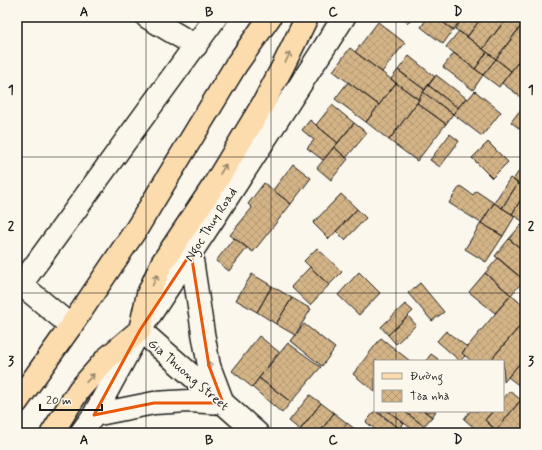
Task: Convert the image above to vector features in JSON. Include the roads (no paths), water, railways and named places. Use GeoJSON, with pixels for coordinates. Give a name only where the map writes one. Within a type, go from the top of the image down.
{"type":"FeatureCollection","features":[{"type":"Feature","properties":{"kind":"main road"},"geometry":{"type":"LineString","coordinates":[[17,402],[71,326],[137,228],[236,65],[270,17]]}},
{"type":"Feature","properties":{"kind":"main road"},"geometry":{"type":"LineString","coordinates":[[52,433],[79,390],[107,358],[140,330],[148,294],[162,263],[214,185],[263,104],[307,17]]}},
{"type":"Feature","properties":{"kind":"street"},"geometry":{"type":"LineString","coordinates":[[147,17],[196,46]]}},
{"type":"Feature","properties":{"kind":"street"},"geometry":{"type":"LineString","coordinates":[[71,326],[18,285],[216,17]]}},
{"type":"Feature","properties":{"kind":"street","name":"Ngoc Thuy Road"},"geometry":{"type":"LineString","coordinates":[[81,433],[94,415],[140,330],[344,17]]}},
{"type":"Feature","properties":{"kind":"street"},"geometry":{"type":"LineString","coordinates":[[94,415],[154,403],[189,401],[223,403],[209,366],[191,253]]}},
{"type":"Feature","properties":{"kind":"street","name":"Gia Thuong Street"},"geometry":{"type":"LineString","coordinates":[[140,330],[257,433]]}}]}
